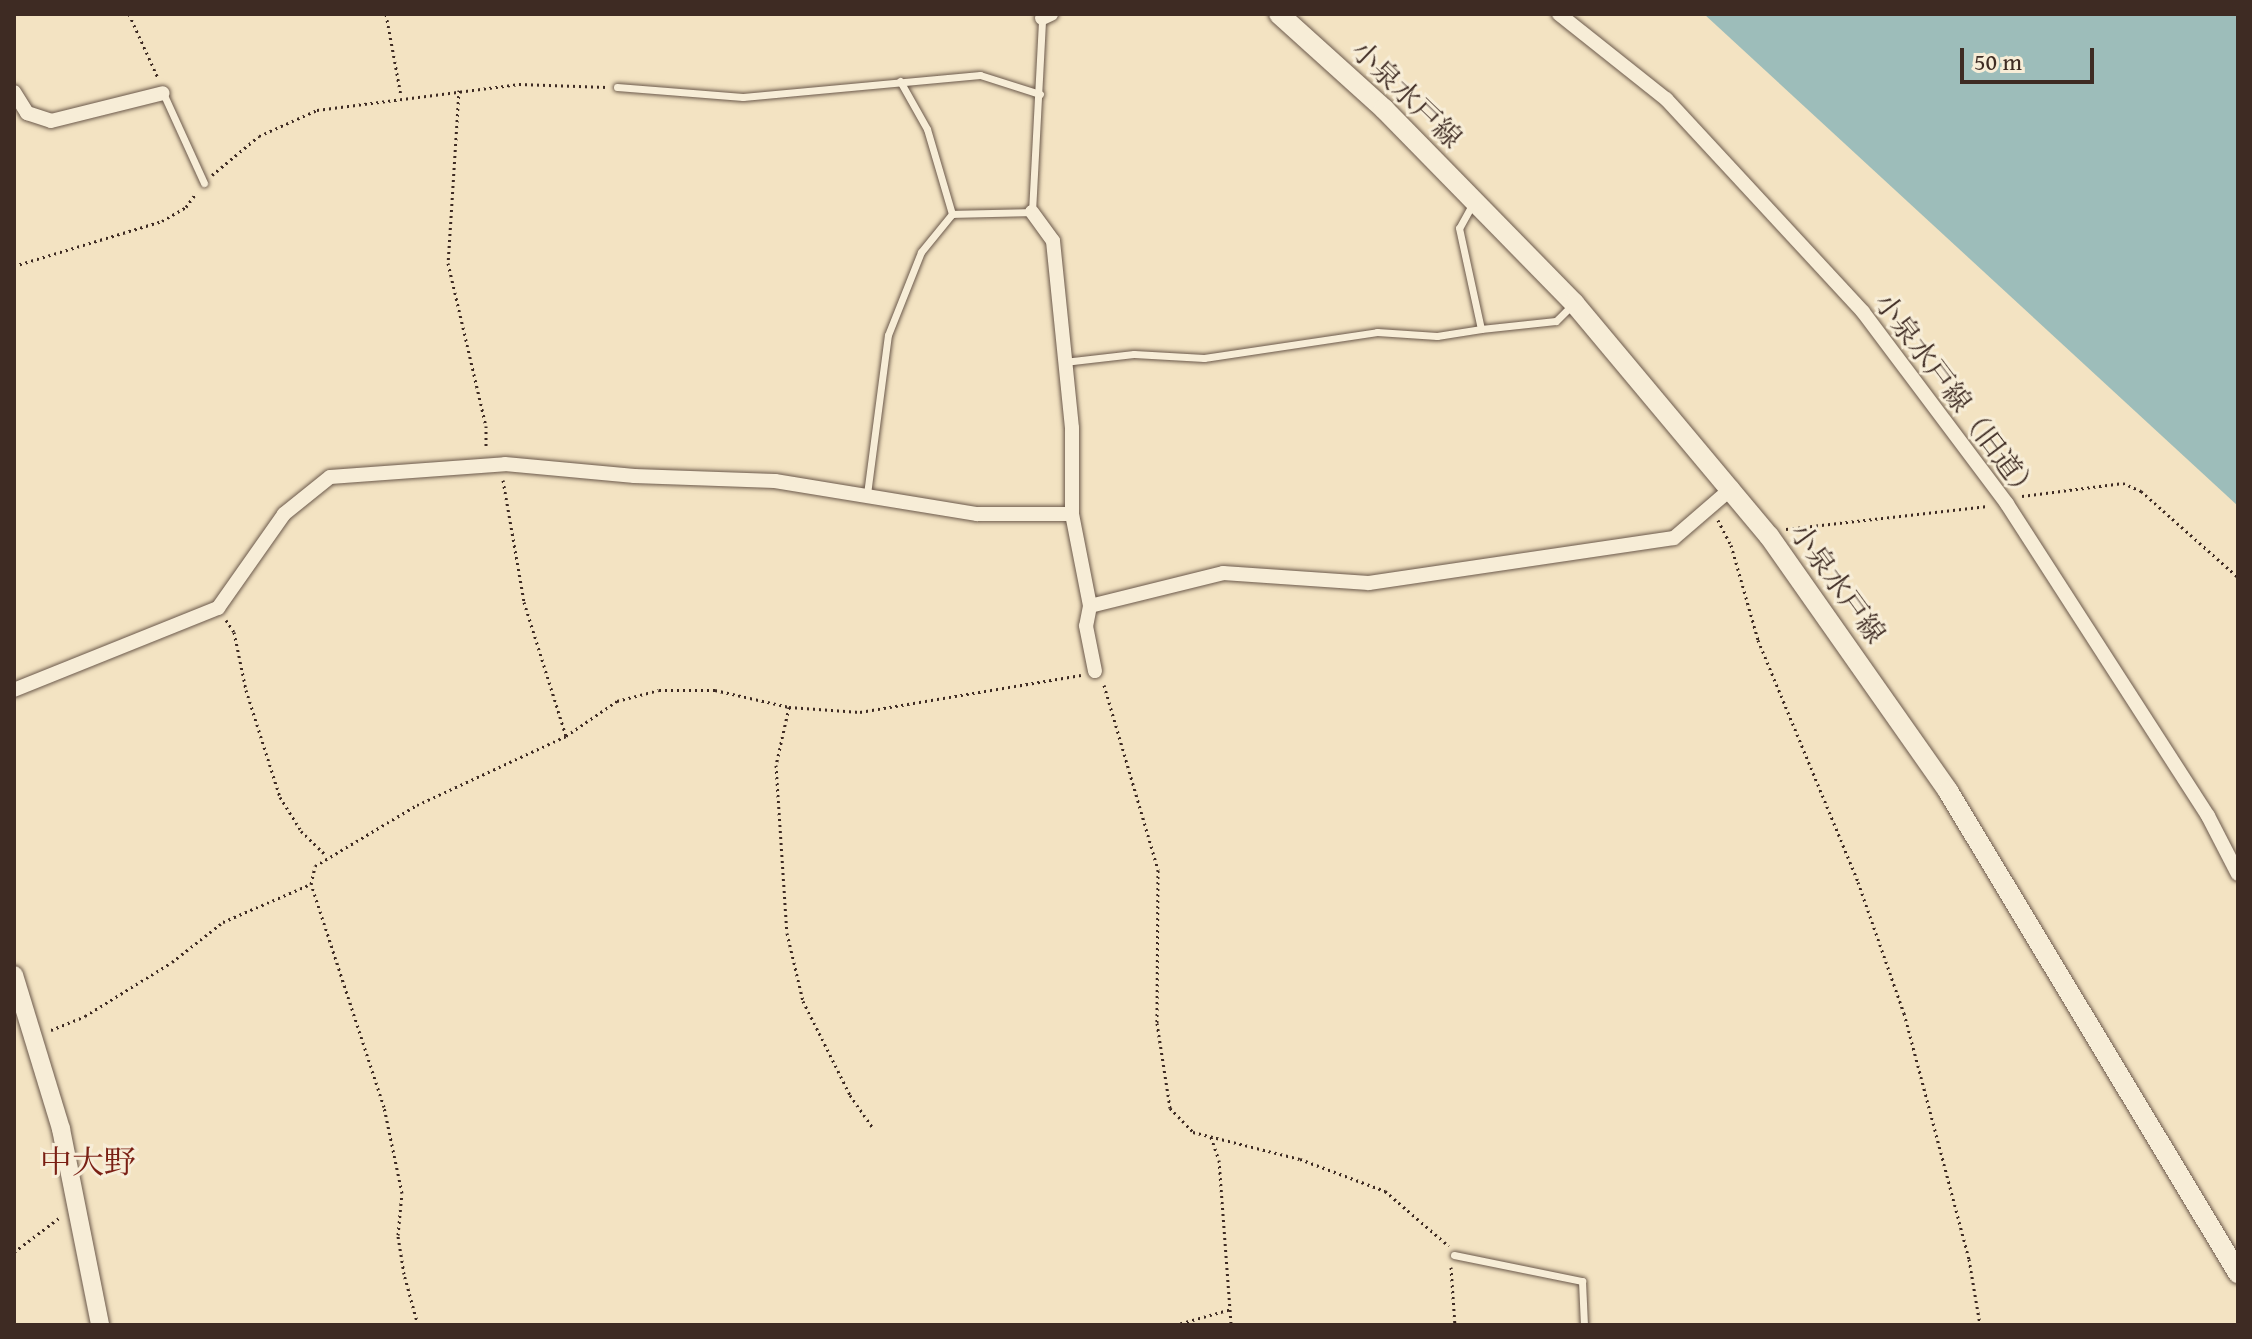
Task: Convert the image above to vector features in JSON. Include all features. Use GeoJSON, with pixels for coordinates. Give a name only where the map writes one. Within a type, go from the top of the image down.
{"type":"FeatureCollection","features":[{"type":"Feature","properties":{"kind":"main road","name":"小泉水戸線"},"geometry":{"type":"LineString","coordinates":[[1279,14],[1475,200],[1574,303],[1732,488],[1841,635],[1948,791],[2238,1273]]}},
{"type":"Feature","properties":{"kind":"street","name":"小泉水戸線（旧道）"},"geometry":{"type":"LineString","coordinates":[[1559,14],[1666,99],[1863,312],[2007,504],[2208,816],[2238,874]]}},
{"type":"Feature","properties":{"kind":"street"},"geometry":{"type":"LineString","coordinates":[[14,92],[27,113],[51,121],[163,93]]}},
{"type":"Feature","properties":{"kind":"street"},"geometry":{"type":"LineString","coordinates":[[1032,212],[1053,241],[1072,428],[1072,514],[1090,606],[1086,626],[1095,671]]}},
{"type":"Feature","properties":{"kind":"street"},"geometry":{"type":"LineString","coordinates":[[14,690],[218,608],[284,514],[330,477],[505,464],[649,477],[775,481],[961,512],[1072,514]]}},
{"type":"Feature","properties":{"kind":"street"},"geometry":{"type":"LineString","coordinates":[[1090,606],[1223,573],[1369,583],[1674,538],[1711,510],[1732,488]]}},
{"type":"Feature","properties":{"kind":"street"},"geometry":{"type":"LineString","coordinates":[[14,975],[35,1037],[79,1204],[100,1325]]}},
{"type":"Feature","properties":{"kind":"lane"},"geometry":{"type":"LineString","coordinates":[[867,494],[888,335],[921,252],[952,214],[1032,212],[1047,16]]}},
{"type":"Feature","properties":{"kind":"lane"},"geometry":{"type":"LineString","coordinates":[[617,87],[743,97],[980,75],[1040,94]]}},
{"type":"Feature","properties":{"kind":"lane"},"geometry":{"type":"LineString","coordinates":[[900,81],[927,129],[952,214]]}},
{"type":"Feature","properties":{"kind":"lane"},"geometry":{"type":"LineString","coordinates":[[163,93],[204,183]]}},
{"type":"Feature","properties":{"kind":"lane"},"geometry":{"type":"LineString","coordinates":[[1475,200],[1459,228],[1481,329]]}},
{"type":"Feature","properties":{"kind":"lane"},"geometry":{"type":"LineString","coordinates":[[1064,362],[1134,354],[1204,358],[1377,332],[1437,336],[1556,321],[1574,303]]}},
{"type":"Feature","properties":{"kind":"lane"},"geometry":{"type":"LineString","coordinates":[[1454,1255],[1582,1281],[1584,1325]]}},
{"type":"Feature","properties":{"kind":"path"},"geometry":{"type":"LineString","coordinates":[[129,14],[163,93]]}},
{"type":"Feature","properties":{"kind":"path"},"geometry":{"type":"LineString","coordinates":[[386,14],[401,96]]}},
{"type":"Feature","properties":{"kind":"path"},"geometry":{"type":"LineString","coordinates":[[14,266],[162,221],[186,207],[204,183],[232,155],[288,121],[317,110],[401,96],[531,84],[617,87]]}},
{"type":"Feature","properties":{"kind":"path"},"geometry":{"type":"LineString","coordinates":[[459,90],[448,263],[486,426],[485,465]]}},
{"type":"Feature","properties":{"kind":"path"},"geometry":{"type":"LineString","coordinates":[[505,464],[502,490],[524,602],[566,736]]}},
{"type":"Feature","properties":{"kind":"path"},"geometry":{"type":"LineString","coordinates":[[1711,510],[1725,528],[1758,640],[1858,882],[1904,1013],[1969,1259],[1980,1325]]}},
{"type":"Feature","properties":{"kind":"path"},"geometry":{"type":"LineString","coordinates":[[218,608],[234,632],[246,690],[280,797],[301,831],[326,855]]}},
{"type":"Feature","properties":{"kind":"path"},"geometry":{"type":"LineString","coordinates":[[418,1325],[404,1274],[398,1235],[402,1193],[384,1107],[311,884],[315,866],[326,855],[417,805],[566,736],[617,701],[683,687],[789,707],[860,712],[1044,684],[1095,671],[1158,870],[1157,1023],[1170,1108],[1180,1124],[1211,1137],[1355,1176],[1385,1191],[1447,1243],[1454,1255],[1455,1325]]}},
{"type":"Feature","properties":{"kind":"path"},"geometry":{"type":"LineString","coordinates":[[789,707],[776,765],[787,933],[803,1001],[850,1095],[873,1128]]}},
{"type":"Feature","properties":{"kind":"path"},"geometry":{"type":"LineString","coordinates":[[35,1037],[85,1016],[172,962],[223,922],[311,884]]}},
{"type":"Feature","properties":{"kind":"path"},"geometry":{"type":"LineString","coordinates":[[1211,1137],[1219,1160],[1231,1325]]}},
{"type":"Feature","properties":{"kind":"path"},"geometry":{"type":"LineString","coordinates":[[14,1252],[79,1204]]}},
{"type":"Feature","properties":{"kind":"path"},"geometry":{"type":"LineString","coordinates":[[1175,1325],[1231,1309]]}},
{"type":"Feature","properties":{"kind":"water"},"geometry":{"type":"Polygon","coordinates":[[[1704,14],[2238,14],[2238,506],[1704,14]]]}},
{"type":"Feature","properties":{"kind":"district","name":"中大野"},"geometry":{"type":"Point","coordinates":[88,1162]}}]}
